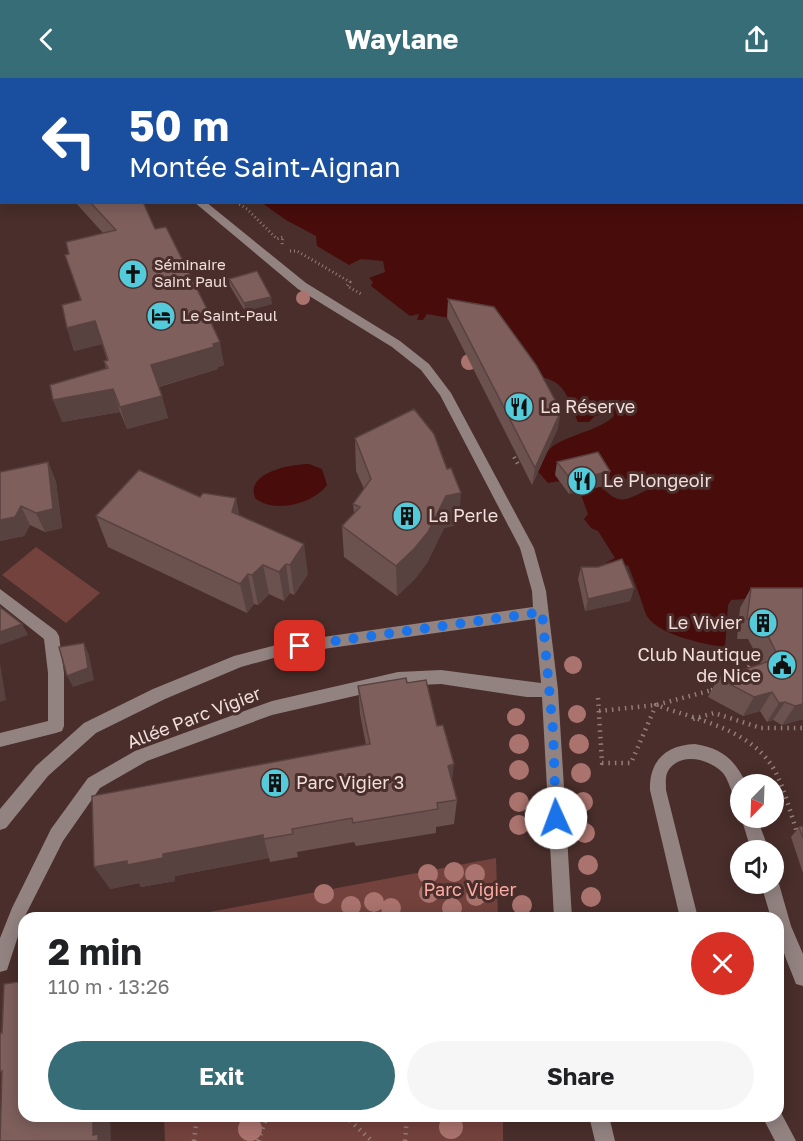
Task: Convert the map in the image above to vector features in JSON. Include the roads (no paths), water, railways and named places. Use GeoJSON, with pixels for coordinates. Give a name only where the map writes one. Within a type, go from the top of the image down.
{"type":"FeatureCollection","features":[{"type":"Feature","properties":{"kind":"street"},"geometry":{"type":"LineString","coordinates":[[201,204],[273,264],[331,306],[396,344],[432,376],[445,393],[527,548],[542,612],[550,690],[563,912]]}},
{"type":"Feature","properties":{"kind":"street"},"geometry":{"type":"LineString","coordinates":[[0,595],[51,636],[56,673],[56,726]]}},
{"type":"Feature","properties":{"kind":"street"},"geometry":{"type":"LineString","coordinates":[[0,822],[42,771],[74,740],[99,723],[159,694],[262,654],[313,644],[542,612]]}},
{"type":"Feature","properties":{"kind":"street","name":"Allée Parc Vigier"},"geometry":{"type":"LineString","coordinates":[[19,912],[57,835],[94,783],[141,756],[272,708],[398,679],[441,677],[527,690],[550,690]]}},
{"type":"Feature","properties":{"kind":"street"},"geometry":{"type":"LineString","coordinates":[[56,726],[74,740]]}},
{"type":"Feature","properties":{"kind":"street"},"geometry":{"type":"LineString","coordinates":[[0,740],[56,726]]}},
{"type":"Feature","properties":{"kind":"street"},"geometry":{"type":"LineString","coordinates":[[688,912],[658,789],[658,776],[662,766],[674,756],[691,752],[705,753],[720,759],[732,774]]}},
{"type":"Feature","properties":{"kind":"street"},"geometry":{"type":"LineString","coordinates":[[773,894],[778,912]]}},
{"type":"Feature","properties":{"kind":"street","name":"Allée Parc Vigier"},"geometry":{"type":"LineString","coordinates":[[0,963],[18,914]]}},
{"type":"Feature","properties":{"kind":"street"},"geometry":{"type":"LineString","coordinates":[[784,931],[803,977]]}},
{"type":"Feature","properties":{"kind":"street"},"geometry":{"type":"LineString","coordinates":[[600,1122],[605,1141]]}},
{"type":"Feature","properties":{"kind":"street"},"geometry":{"type":"LineString","coordinates":[[775,1122],[786,1141]]}},
{"type":"Feature","properties":{"kind":"place","name":"Séminaire Saint Paul"},"geometry":{"type":"Point","coordinates":[133,274]}},
{"type":"Feature","properties":{"kind":"place","name":"Le Saint-Paul"},"geometry":{"type":"Point","coordinates":[161,316]}},
{"type":"Feature","properties":{"kind":"place","name":"La Réserve"},"geometry":{"type":"Point","coordinates":[519,407]}},
{"type":"Feature","properties":{"kind":"place","name":"Le Plongeoir"},"geometry":{"type":"Point","coordinates":[582,481]}},
{"type":"Feature","properties":{"kind":"place","name":"La Perle"},"geometry":{"type":"Point","coordinates":[407,516]}},
{"type":"Feature","properties":{"kind":"place","name":"Le Vivier"},"geometry":{"type":"Point","coordinates":[763,623]}},
{"type":"Feature","properties":{"kind":"place","name":"Club Nautique de Nice"},"geometry":{"type":"Point","coordinates":[782,665]}},
{"type":"Feature","properties":{"kind":"place","name":"Parc Vigier 3"},"geometry":{"type":"Point","coordinates":[275,783]}},
{"type":"Feature","properties":{"kind":"park label","name":"Parc Vigier"},"geometry":{"type":"Point","coordinates":[470,890]}}]}
